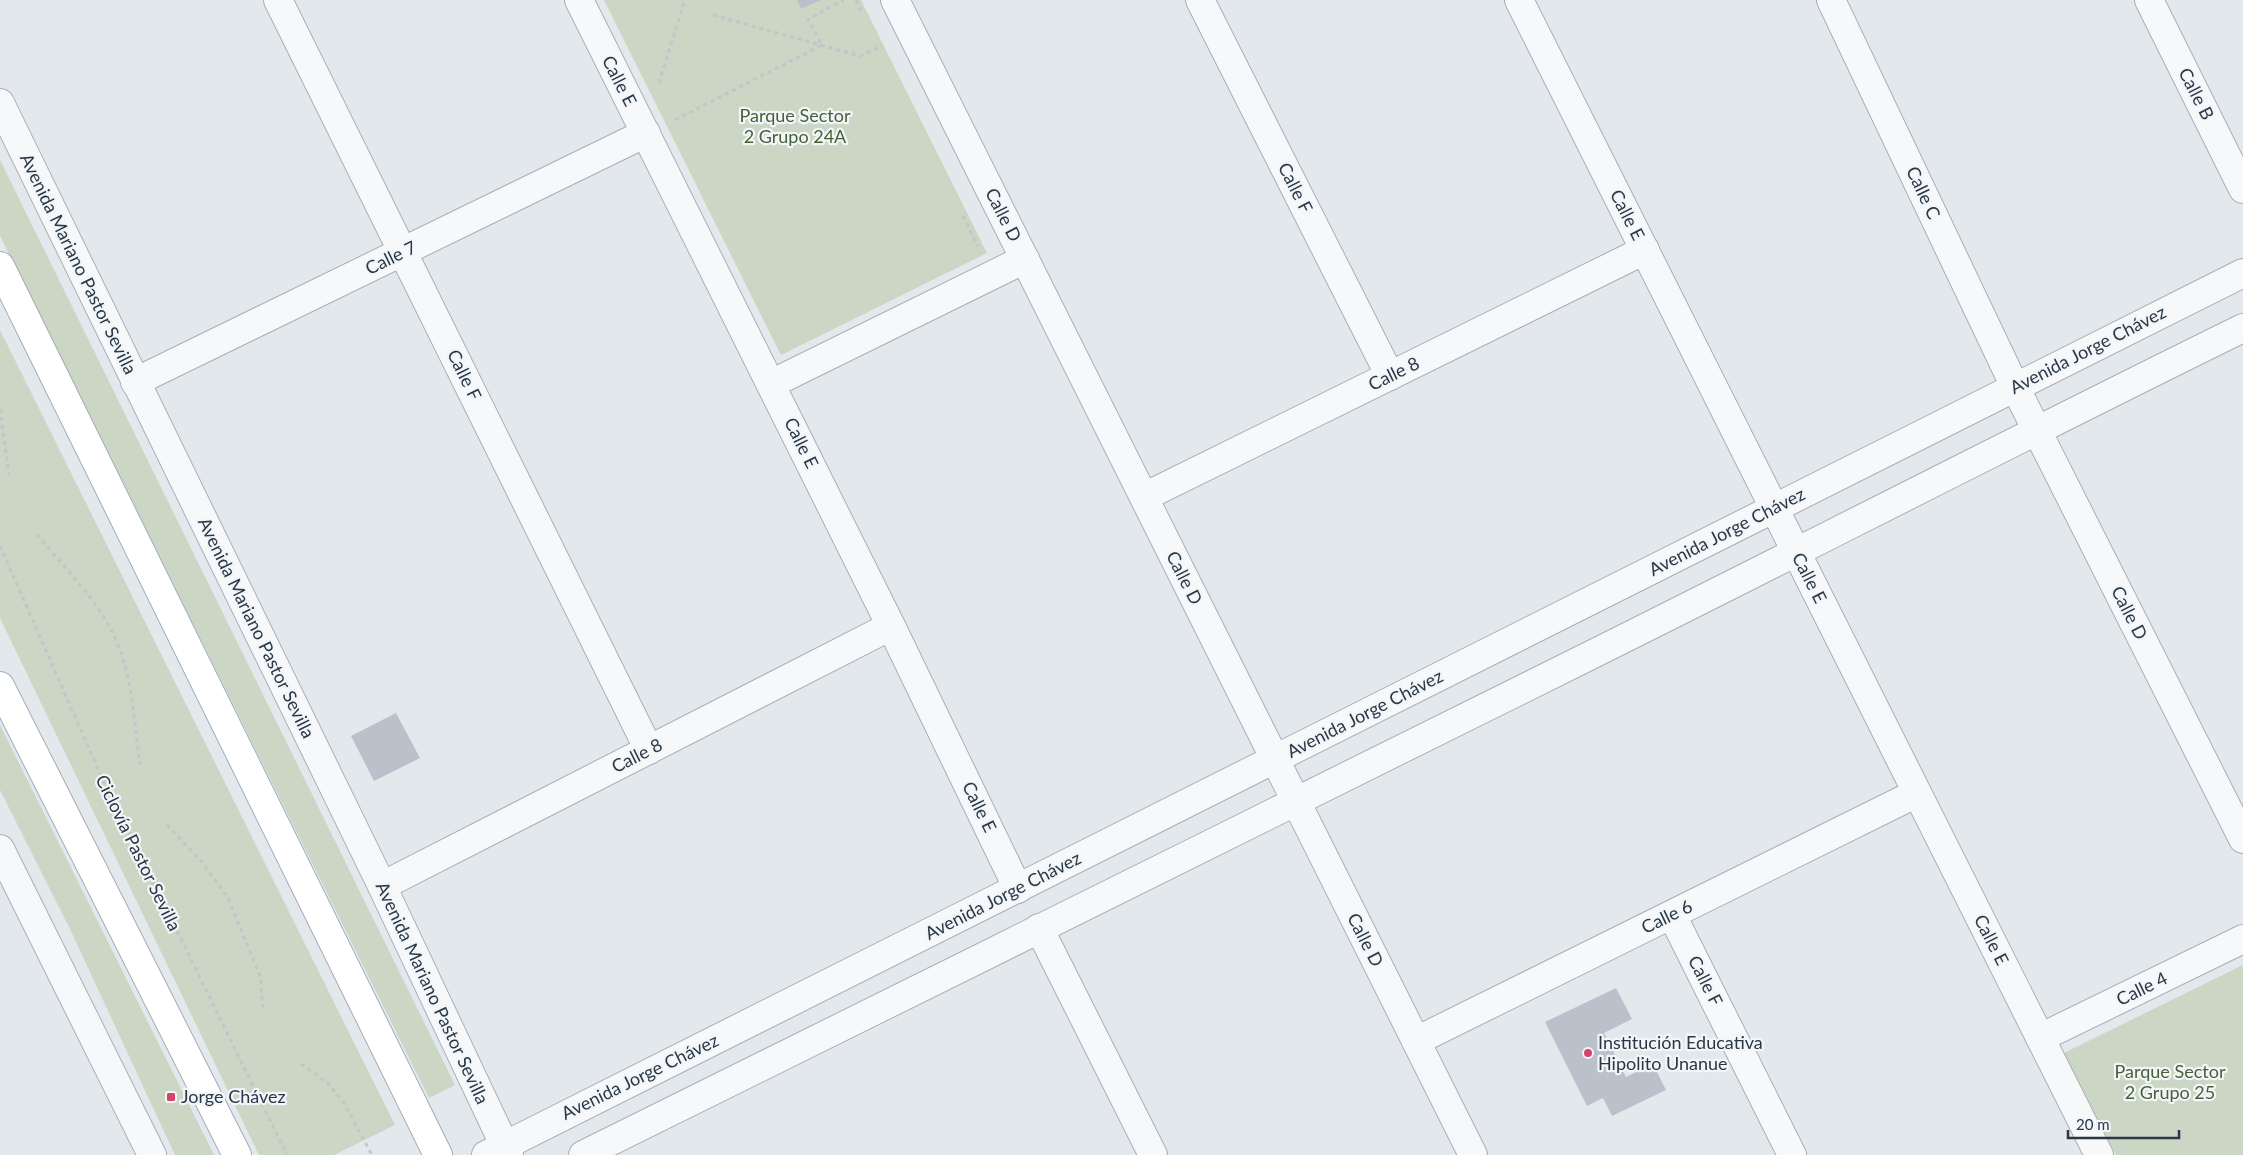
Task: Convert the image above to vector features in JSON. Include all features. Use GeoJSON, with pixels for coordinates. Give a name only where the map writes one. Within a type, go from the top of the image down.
{"type":"FeatureCollection","features":[{"type":"Feature","properties":{"kind":"main road"},"geometry":{"type":"LineString","coordinates":[[0,266],[438,1155]]}},
{"type":"Feature","properties":{"kind":"main road"},"geometry":{"type":"LineString","coordinates":[[0,686],[237,1155]]}},
{"type":"Feature","properties":{"kind":"street","name":"Calle F"},"geometry":{"type":"LineString","coordinates":[[278,0],[649,750]]}},
{"type":"Feature","properties":{"kind":"street","name":"Calle E"},"geometry":{"type":"LineString","coordinates":[[579,0],[892,626],[1018,889]]}},
{"type":"Feature","properties":{"kind":"street","name":"Calle F"},"geometry":{"type":"LineString","coordinates":[[1200,0],[1390,376]]}},
{"type":"Feature","properties":{"kind":"street","name":"Calle E"},"geometry":{"type":"LineString","coordinates":[[1521,0],[1796,553],[2099,1155]]}},
{"type":"Feature","properties":{"kind":"street","name":"Calle C"},"geometry":{"type":"LineString","coordinates":[[1831,0],[2015,387]]}},
{"type":"Feature","properties":{"kind":"street","name":"Calle B"},"geometry":{"type":"LineString","coordinates":[[2148,0],[2243,189]]}},
{"type":"Feature","properties":{"kind":"street","name":"Calle D"},"geometry":{"type":"LineString","coordinates":[[897,1],[910,31],[1473,1155]]}},
{"type":"Feature","properties":{"kind":"street","name":"Avenida Mariano Pastor Sevilla"},"geometry":{"type":"LineString","coordinates":[[0,103],[382,886],[500,1152]]}},
{"type":"Feature","properties":{"kind":"street","name":"Calle 7"},"geometry":{"type":"LineString","coordinates":[[135,382],[646,133]]}},
{"type":"Feature","properties":{"kind":"street","name":"Calle 8"},"geometry":{"type":"LineString","coordinates":[[1144,497],[1645,250]]}},
{"type":"Feature","properties":{"kind":"street"},"geometry":{"type":"LineString","coordinates":[[771,384],[1025,259]]}},
{"type":"Feature","properties":{"kind":"street","name":"Avenida Jorge Chávez"},"geometry":{"type":"LineString","coordinates":[[500,1152],[1018,889],[2243,273]]}},
{"type":"Feature","properties":{"kind":"street"},"geometry":{"type":"LineString","coordinates":[[583,1155],[1796,553],[2037,429],[2243,328]]}},
{"type":"Feature","properties":{"kind":"street","name":"Calle D"},"geometry":{"type":"LineString","coordinates":[[2015,387],[2243,839]]}},
{"type":"Feature","properties":{"kind":"street","name":"Calle 8"},"geometry":{"type":"LineString","coordinates":[[382,886],[892,626]]}},
{"type":"Feature","properties":{"kind":"street","name":"Calle 6"},"geometry":{"type":"LineString","coordinates":[[1416,1041],[1917,793]]}},
{"type":"Feature","properties":{"kind":"street"},"geometry":{"type":"LineString","coordinates":[[0,849],[152,1155]]}},
{"type":"Feature","properties":{"kind":"street","name":"Calle F"},"geometry":{"type":"LineString","coordinates":[[1672,915],[1792,1155]]}},
{"type":"Feature","properties":{"kind":"street"},"geometry":{"type":"LineString","coordinates":[[1039,928],[1154,1155]]}},
{"type":"Feature","properties":{"kind":"street","name":"Calle 4"},"geometry":{"type":"LineString","coordinates":[[2040,1038],[2243,939]]}},
{"type":"Feature","properties":{"kind":"path"},"geometry":{"type":"LineString","coordinates":[[658,86],[685,0]]}},
{"type":"Feature","properties":{"kind":"path"},"geometry":{"type":"LineString","coordinates":[[822,45],[808,19],[844,0]]}},
{"type":"Feature","properties":{"kind":"path"},"geometry":{"type":"LineString","coordinates":[[856,0],[863,16]]}},
{"type":"Feature","properties":{"kind":"path"},"geometry":{"type":"LineString","coordinates":[[713,15],[860,56],[910,31]]}},
{"type":"Feature","properties":{"kind":"path"},"geometry":{"type":"LineString","coordinates":[[875,40],[883,56]]}},
{"type":"Feature","properties":{"kind":"path"},"geometry":{"type":"LineString","coordinates":[[646,133],[822,45]]}},
{"type":"Feature","properties":{"kind":"path"},"geometry":{"type":"LineString","coordinates":[[958,207],[980,252]]}},
{"type":"Feature","properties":{"kind":"path"},"geometry":{"type":"LineString","coordinates":[[0,409],[9,475]]}},
{"type":"Feature","properties":{"kind":"path"},"geometry":{"type":"LineString","coordinates":[[37,536],[96,605],[116,639],[129,681],[140,765]]}},
{"type":"Feature","properties":{"kind":"path","name":"Ciclovía Pastor Sevilla"},"geometry":{"type":"LineString","coordinates":[[0,546],[102,778],[287,1155]]}},
{"type":"Feature","properties":{"kind":"path"},"geometry":{"type":"LineString","coordinates":[[167,825],[201,861],[227,896],[260,976],[263,1008]]}},
{"type":"Feature","properties":{"kind":"path"},"geometry":{"type":"LineString","coordinates":[[301,1064],[328,1083],[344,1103],[372,1155]]}},
{"type":"Feature","properties":{"kind":"green space","name":"Parque Sector 2 Grupo 24A"},"geometry":{"type":"Polygon","coordinates":[[[604,0],[861,0],[987,253],[781,355],[604,0]]]}},
{"type":"Feature","properties":{"kind":"green space"},"geometry":{"type":"Polygon","coordinates":[[[0,160],[455,1085],[429,1098],[0,236],[0,160]]]}},
{"type":"Feature","properties":{"kind":"green space"},"geometry":{"type":"Polygon","coordinates":[[[0,330],[395,1125],[334,1155],[259,1155],[0,618],[0,330]]]}},
{"type":"Feature","properties":{"kind":"green space"},"geometry":{"type":"Polygon","coordinates":[[[0,725],[214,1155],[175,1155],[70,929],[0,790],[0,725]]]}},
{"type":"Feature","properties":{"kind":"green space","name":"Parque Sector 2 Grupo 25"},"geometry":{"type":"Polygon","coordinates":[[[2243,965],[2243,1155],[2116,1155],[2064,1053],[2243,965]]]}},
{"type":"Feature","properties":{"kind":"building"},"geometry":{"type":"Polygon","coordinates":[[[797,0],[821,0],[801,9],[797,0]]]}},
{"type":"Feature","properties":{"kind":"building"},"geometry":{"type":"Polygon","coordinates":[[[396,713],[420,758],[374,781],[351,736],[396,713]]]}},
{"type":"Feature","properties":{"kind":"building","name":"Institución Educativa Hipolito Unanue"},"geometry":{"type":"Polygon","coordinates":[[[1616,988],[1632,1019],[1604,1033],[1626,1077],[1653,1064],[1666,1090],[1612,1116],[1603,1098],[1587,1106],[1545,1022],[1616,988]]]}},
{"type":"Feature","properties":{"kind":"place","name":"Institución Educativa Hipolito Unanue"},"geometry":{"type":"Point","coordinates":[1588,1053]}},
{"type":"Feature","properties":{"kind":"place","name":"Jorge Chávez"},"geometry":{"type":"Point","coordinates":[171,1097]}}]}
